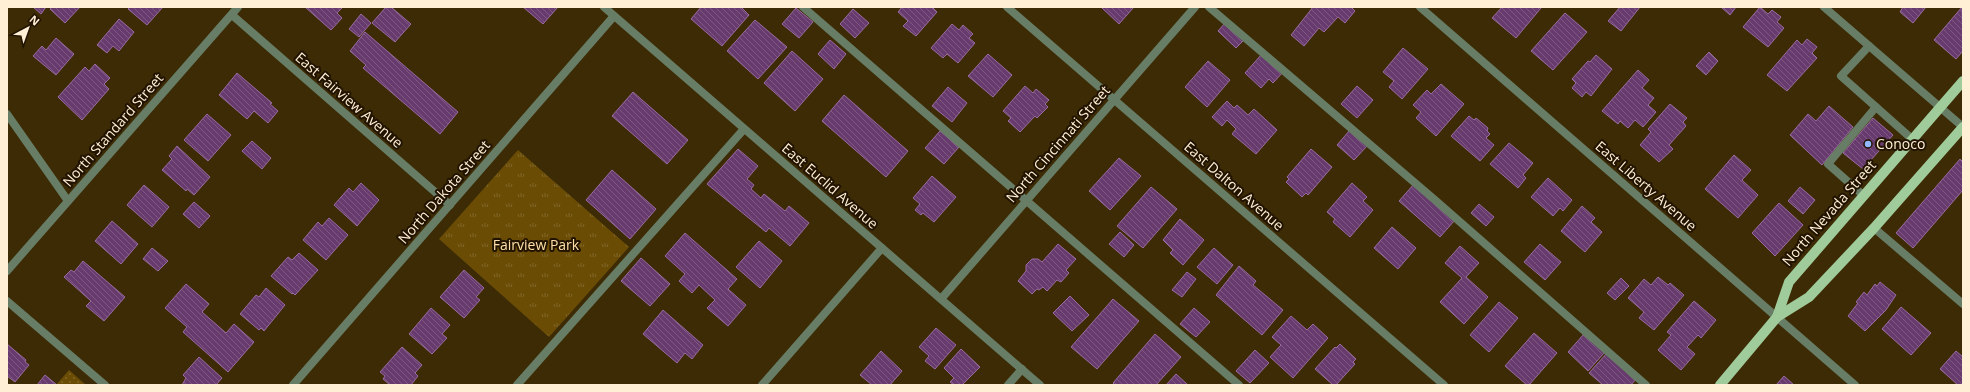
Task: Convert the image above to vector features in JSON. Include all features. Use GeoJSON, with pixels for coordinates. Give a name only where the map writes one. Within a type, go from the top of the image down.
{"type":"FeatureCollection","features":[{"type":"Feature","properties":{"kind":"main road","name":"North Nevada Street"},"geometry":{"type":"LineString","coordinates":[[1777,317],[1789,282],[1963,81]]}},
{"type":"Feature","properties":{"kind":"main road","name":"North Nevada Street"},"geometry":{"type":"LineString","coordinates":[[1720,385],[1777,317],[1809,297],[1874,228],[1963,127]]}},
{"type":"Feature","properties":{"kind":"street","name":"North Standard Street"},"geometry":{"type":"LineString","coordinates":[[7,271],[238,7]]}},
{"type":"Feature","properties":{"kind":"street","name":"East Euclid Avenue"},"geometry":{"type":"LineString","coordinates":[[604,7],[1040,385]]}},
{"type":"Feature","properties":{"kind":"street"},"geometry":{"type":"LineString","coordinates":[[803,7],[1239,385]]}},
{"type":"Feature","properties":{"kind":"street","name":"East Dalton Avenue"},"geometry":{"type":"LineString","coordinates":[[1007,7],[1444,385]]}},
{"type":"Feature","properties":{"kind":"street","name":"North Cincinnati Street"},"geometry":{"type":"LineString","coordinates":[[941,299],[1195,7]]}},
{"type":"Feature","properties":{"kind":"street"},"geometry":{"type":"LineString","coordinates":[[1209,7],[1436,200],[1646,385]]}},
{"type":"Feature","properties":{"kind":"street","name":"East Liberty Avenue"},"geometry":{"type":"LineString","coordinates":[[1420,7],[1855,385]]}},
{"type":"Feature","properties":{"kind":"street"},"geometry":{"type":"LineString","coordinates":[[1824,7],[1963,127]]}},
{"type":"Feature","properties":{"kind":"street","name":"East Fairview Avenue"},"geometry":{"type":"LineString","coordinates":[[232,15],[450,205]]}},
{"type":"Feature","properties":{"kind":"street","name":"North Dakota Street"},"geometry":{"type":"LineString","coordinates":[[293,385],[614,16]]}},
{"type":"Feature","properties":{"kind":"street"},"geometry":{"type":"LineString","coordinates":[[1869,46],[1841,76],[1912,139]]}},
{"type":"Feature","properties":{"kind":"street"},"geometry":{"type":"LineString","coordinates":[[1863,195],[1828,164],[1876,107]]}},
{"type":"Feature","properties":{"kind":"street"},"geometry":{"type":"LineString","coordinates":[[7,114],[68,201]]}},
{"type":"Feature","properties":{"kind":"street"},"geometry":{"type":"LineString","coordinates":[[517,385],[744,129]]}},
{"type":"Feature","properties":{"kind":"street"},"geometry":{"type":"LineString","coordinates":[[1874,228],[1963,304]]}},
{"type":"Feature","properties":{"kind":"street"},"geometry":{"type":"LineString","coordinates":[[762,385],[882,248]]}},
{"type":"Feature","properties":{"kind":"street"},"geometry":{"type":"LineString","coordinates":[[7,301],[105,385]]}},
{"type":"Feature","properties":{"kind":"street"},"geometry":{"type":"LineString","coordinates":[[1008,385],[1022,369]]}},
{"type":"Feature","properties":{"kind":"green space","name":"Fairview Park"},"geometry":{"type":"Polygon","coordinates":[[[518,150],[629,247],[549,337],[439,239],[518,150]]]}},
{"type":"Feature","properties":{"kind":"green space"},"geometry":{"type":"Polygon","coordinates":[[[69,370],[86,385],[56,385],[69,370]]]}},
{"type":"Feature","properties":{"kind":"building"},"geometry":{"type":"Polygon","coordinates":[[[33,7],[46,7],[41,14],[33,7]]]}},
{"type":"Feature","properties":{"kind":"building"},"geometry":{"type":"Polygon","coordinates":[[[52,7],[80,7],[65,23],[50,9],[52,7]]]}},
{"type":"Feature","properties":{"kind":"building"},"geometry":{"type":"Polygon","coordinates":[[[130,7],[163,7],[147,25],[128,9],[130,7]]]}},
{"type":"Feature","properties":{"kind":"building"},"geometry":{"type":"Polygon","coordinates":[[[305,7],[343,7],[337,13],[342,18],[331,30],[305,7]]]}},
{"type":"Feature","properties":{"kind":"building"},"geometry":{"type":"Polygon","coordinates":[[[386,7],[391,7],[411,24],[395,42],[372,23],[386,7]]]}},
{"type":"Feature","properties":{"kind":"building"},"geometry":{"type":"Polygon","coordinates":[[[523,7],[558,7],[543,24],[523,7]]]}},
{"type":"Feature","properties":{"kind":"building"},"geometry":{"type":"Polygon","coordinates":[[[701,7],[741,7],[749,15],[722,46],[691,19],[701,7]]]}},
{"type":"Feature","properties":{"kind":"building"},"geometry":{"type":"Polygon","coordinates":[[[902,7],[932,7],[937,12],[916,36],[903,26],[908,21],[898,12],[902,7]]]}},
{"type":"Feature","properties":{"kind":"building"},"geometry":{"type":"Polygon","coordinates":[[[1101,7],[1134,7],[1119,24],[1101,7]]]}},
{"type":"Feature","properties":{"kind":"building"},"geometry":{"type":"Polygon","coordinates":[[[1313,7],[1351,7],[1355,11],[1345,23],[1338,17],[1324,32],[1319,28],[1304,46],[1291,35],[1313,7]]]}},
{"type":"Feature","properties":{"kind":"building"},"geometry":{"type":"Polygon","coordinates":[[[1502,7],[1541,8],[1516,38],[1492,18],[1502,7]]]}},
{"type":"Feature","properties":{"kind":"building"},"geometry":{"type":"Polygon","coordinates":[[[1620,7],[1640,7],[1621,31],[1608,21],[1620,7]]]}},
{"type":"Feature","properties":{"kind":"building"},"geometry":{"type":"Polygon","coordinates":[[[1721,7],[1736,7],[1730,15],[1721,7]]]}},
{"type":"Feature","properties":{"kind":"building"},"geometry":{"type":"Polygon","coordinates":[[[1760,7],[1768,14],[1772,10],[1781,17],[1777,22],[1784,28],[1768,47],[1743,27],[1760,7]]]}},
{"type":"Feature","properties":{"kind":"building"},"geometry":{"type":"Polygon","coordinates":[[[1903,7],[1926,7],[1913,23],[1900,12],[1903,7]]]}},
{"type":"Feature","properties":{"kind":"building"},"geometry":{"type":"Polygon","coordinates":[[[1962,7],[1963,51],[1956,59],[1934,40],[1962,7]]]}},
{"type":"Feature","properties":{"kind":"building"},"geometry":{"type":"Polygon","coordinates":[[[796,8],[813,22],[799,38],[782,24],[796,8]]]}},
{"type":"Feature","properties":{"kind":"building"},"geometry":{"type":"Polygon","coordinates":[[[853,9],[869,23],[855,38],[840,24],[853,9]]]}},
{"type":"Feature","properties":{"kind":"building"},"geometry":{"type":"Polygon","coordinates":[[[1565,13],[1587,32],[1553,70],[1531,51],[1565,13]]]}},
{"type":"Feature","properties":{"kind":"building"},"geometry":{"type":"Polygon","coordinates":[[[361,14],[371,23],[359,37],[349,29],[361,14]]]}},
{"type":"Feature","properties":{"kind":"building"},"geometry":{"type":"Polygon","coordinates":[[[119,19],[134,32],[119,51],[113,46],[107,53],[97,45],[119,19]]]}},
{"type":"Feature","properties":{"kind":"building"},"geometry":{"type":"Polygon","coordinates":[[[755,20],[787,47],[758,79],[727,51],[755,20]]]}},
{"type":"Feature","properties":{"kind":"building"},"geometry":{"type":"Polygon","coordinates":[[[1226,22],[1245,39],[1236,48],[1218,31],[1226,22]]]}},
{"type":"Feature","properties":{"kind":"building"},"geometry":{"type":"Polygon","coordinates":[[[952,24],[959,30],[963,25],[973,34],[969,38],[975,43],[958,63],[947,54],[943,58],[931,48],[952,24]]]}},
{"type":"Feature","properties":{"kind":"building"},"geometry":{"type":"Polygon","coordinates":[[[365,32],[458,112],[440,134],[363,68],[366,65],[350,51],[365,32]]]}},
{"type":"Feature","properties":{"kind":"building"},"geometry":{"type":"Polygon","coordinates":[[[56,38],[74,54],[56,75],[33,56],[42,46],[46,50],[56,38]]]}},
{"type":"Feature","properties":{"kind":"building"},"geometry":{"type":"Polygon","coordinates":[[[1807,39],[1817,47],[1812,53],[1817,58],[1787,91],[1767,75],[1797,40],[1802,45],[1807,39]]]}},
{"type":"Feature","properties":{"kind":"building"},"geometry":{"type":"Polygon","coordinates":[[[830,40],[846,54],[834,69],[818,54],[830,40]]]}},
{"type":"Feature","properties":{"kind":"building"},"geometry":{"type":"Polygon","coordinates":[[[1403,48],[1428,69],[1402,99],[1389,87],[1394,81],[1383,72],[1403,48]]]}},
{"type":"Feature","properties":{"kind":"building"},"geometry":{"type":"Polygon","coordinates":[[[792,51],[823,79],[795,111],[764,83],[792,51]]]}},
{"type":"Feature","properties":{"kind":"building"},"geometry":{"type":"Polygon","coordinates":[[[1709,52],[1718,61],[1706,75],[1696,66],[1709,52]]]}},
{"type":"Feature","properties":{"kind":"building"},"geometry":{"type":"Polygon","coordinates":[[[988,54],[1012,75],[993,97],[968,76],[988,54]]]}},
{"type":"Feature","properties":{"kind":"building"},"geometry":{"type":"Polygon","coordinates":[[[1262,54],[1283,72],[1273,83],[1269,79],[1261,88],[1245,73],[1262,54]]]}},
{"type":"Feature","properties":{"kind":"building"},"geometry":{"type":"Polygon","coordinates":[[[1596,55],[1612,69],[1591,96],[1586,92],[1582,97],[1572,88],[1576,83],[1572,79],[1588,61],[1590,62],[1596,55]]]}},
{"type":"Feature","properties":{"kind":"building"},"geometry":{"type":"Polygon","coordinates":[[[1208,61],[1230,80],[1207,107],[1185,87],[1208,61]]]}},
{"type":"Feature","properties":{"kind":"building"},"geometry":{"type":"Polygon","coordinates":[[[95,64],[110,78],[104,84],[109,89],[82,120],[58,97],[85,67],[89,71],[95,64]]]}},
{"type":"Feature","properties":{"kind":"building"},"geometry":{"type":"Polygon","coordinates":[[[1638,70],[1649,80],[1642,88],[1654,98],[1648,105],[1656,112],[1643,127],[1635,120],[1628,128],[1620,121],[1618,124],[1602,111],[1638,70]]]}},
{"type":"Feature","properties":{"kind":"building"},"geometry":{"type":"Polygon","coordinates":[[[237,73],[272,103],[270,104],[278,111],[268,123],[254,111],[247,119],[219,95],[237,73]]]}},
{"type":"Feature","properties":{"kind":"building"},"geometry":{"type":"Polygon","coordinates":[[[1441,84],[1464,104],[1436,136],[1416,118],[1421,112],[1413,105],[1427,90],[1431,94],[1441,84]]]}},
{"type":"Feature","properties":{"kind":"building"},"geometry":{"type":"Polygon","coordinates":[[[1025,86],[1033,93],[1036,89],[1049,100],[1045,104],[1048,107],[1037,118],[1035,116],[1020,132],[1008,121],[1011,118],[1003,111],[1025,86]]]}},
{"type":"Feature","properties":{"kind":"building"},"geometry":{"type":"Polygon","coordinates":[[[1357,86],[1373,100],[1357,118],[1341,104],[1357,86]]]}},
{"type":"Feature","properties":{"kind":"building"},"geometry":{"type":"Polygon","coordinates":[[[948,87],[967,103],[952,122],[932,106],[948,87]]]}},
{"type":"Feature","properties":{"kind":"building"},"geometry":{"type":"Polygon","coordinates":[[[633,92],[688,140],[667,164],[612,116],[633,92]]]}},
{"type":"Feature","properties":{"kind":"building"},"geometry":{"type":"Polygon","coordinates":[[[844,95],[908,151],[886,177],[822,121],[844,95]]]}},
{"type":"Feature","properties":{"kind":"building"},"geometry":{"type":"Polygon","coordinates":[[[1227,101],[1234,108],[1237,105],[1248,115],[1254,109],[1277,130],[1256,154],[1232,134],[1236,129],[1227,120],[1222,126],[1212,117],[1227,101]]]}},
{"type":"Feature","properties":{"kind":"building"},"geometry":{"type":"Polygon","coordinates":[[[1670,104],[1687,118],[1683,122],[1686,126],[1669,145],[1673,149],[1659,162],[1640,145],[1651,132],[1648,129],[1670,104]]]}},
{"type":"Feature","properties":{"kind":"building"},"geometry":{"type":"Polygon","coordinates":[[[1829,106],[1853,127],[1822,165],[1790,135],[1808,114],[1816,121],[1829,106]]]}},
{"type":"Feature","properties":{"kind":"building"},"geometry":{"type":"Polygon","coordinates":[[[207,114],[231,135],[208,161],[184,140],[207,114]]]}},
{"type":"Feature","properties":{"kind":"building"},"geometry":{"type":"Polygon","coordinates":[[[1469,116],[1474,120],[1476,118],[1488,128],[1487,131],[1490,134],[1486,138],[1494,145],[1480,161],[1451,136],[1469,116]]]}},
{"type":"Feature","properties":{"kind":"building","name":"Conoco"},"geometry":{"type":"Polygon","coordinates":[[[1873,118],[1893,135],[1863,169],[1843,153],[1873,118]]]}},
{"type":"Feature","properties":{"kind":"building"},"geometry":{"type":"Polygon","coordinates":[[[1350,130],[1368,145],[1354,160],[1337,145],[1350,130]]]}},
{"type":"Feature","properties":{"kind":"building"},"geometry":{"type":"Polygon","coordinates":[[[940,131],[959,147],[944,164],[925,148],[940,131]]]}},
{"type":"Feature","properties":{"kind":"building"},"geometry":{"type":"Polygon","coordinates":[[[252,141],[271,158],[262,169],[242,151],[252,141]]]}},
{"type":"Feature","properties":{"kind":"building"},"geometry":{"type":"Polygon","coordinates":[[[1509,143],[1533,163],[1523,175],[1526,178],[1518,188],[1490,164],[1509,143]]]}},
{"type":"Feature","properties":{"kind":"building"},"geometry":{"type":"Polygon","coordinates":[[[177,146],[210,177],[194,195],[187,189],[186,191],[162,170],[172,159],[169,156],[177,146]]]}},
{"type":"Feature","properties":{"kind":"building"},"geometry":{"type":"Polygon","coordinates":[[[738,149],[758,166],[747,179],[754,185],[751,189],[761,198],[764,194],[785,211],[789,206],[809,223],[790,246],[769,228],[766,232],[707,184],[738,149]]]}},
{"type":"Feature","properties":{"kind":"building"},"geometry":{"type":"Polygon","coordinates":[[[1311,149],[1332,167],[1308,195],[1306,193],[1302,197],[1286,182],[1289,179],[1287,177],[1311,149]]]}},
{"type":"Feature","properties":{"kind":"building"},"geometry":{"type":"Polygon","coordinates":[[[1734,155],[1751,170],[1742,180],[1758,195],[1738,218],[1705,189],[1734,155]]]}},
{"type":"Feature","properties":{"kind":"building"},"geometry":{"type":"Polygon","coordinates":[[[1119,158],[1141,176],[1110,210],[1089,191],[1119,158]]]}},
{"type":"Feature","properties":{"kind":"building"},"geometry":{"type":"Polygon","coordinates":[[[1960,159],[1963,162],[1963,190],[1913,248],[1896,233],[1960,159]]]}},
{"type":"Feature","properties":{"kind":"building"},"geometry":{"type":"Polygon","coordinates":[[[612,170],[656,209],[630,239],[586,200],[612,170]]]}},
{"type":"Feature","properties":{"kind":"building"},"geometry":{"type":"Polygon","coordinates":[[[932,176],[956,197],[934,222],[923,213],[921,215],[915,210],[920,204],[913,198],[932,176]]]}},
{"type":"Feature","properties":{"kind":"building"},"geometry":{"type":"Polygon","coordinates":[[[1548,178],[1572,200],[1563,211],[1560,208],[1553,216],[1531,197],[1548,178]]]}},
{"type":"Feature","properties":{"kind":"building"},"geometry":{"type":"Polygon","coordinates":[[[361,183],[379,200],[357,226],[334,205],[349,188],[353,192],[361,183]]]}},
{"type":"Feature","properties":{"kind":"building"},"geometry":{"type":"Polygon","coordinates":[[[1352,183],[1367,197],[1363,201],[1373,210],[1350,237],[1333,222],[1335,219],[1327,212],[1352,183]]]}},
{"type":"Feature","properties":{"kind":"building"},"geometry":{"type":"Polygon","coordinates":[[[1414,184],[1455,220],[1440,237],[1399,201],[1414,184]]]}},
{"type":"Feature","properties":{"kind":"building"},"geometry":{"type":"Polygon","coordinates":[[[144,185],[169,207],[152,227],[127,205],[144,185]]]}},
{"type":"Feature","properties":{"kind":"building"},"geometry":{"type":"Polygon","coordinates":[[[1151,187],[1177,209],[1143,248],[1117,226],[1151,187]]]}},
{"type":"Feature","properties":{"kind":"building"},"geometry":{"type":"Polygon","coordinates":[[[1800,187],[1815,200],[1803,214],[1788,201],[1800,187]]]}},
{"type":"Feature","properties":{"kind":"building"},"geometry":{"type":"Polygon","coordinates":[[[194,202],[210,216],[199,228],[183,214],[194,202]]]}},
{"type":"Feature","properties":{"kind":"building"},"geometry":{"type":"Polygon","coordinates":[[[1779,203],[1803,225],[1775,256],[1752,233],[1779,203]]]}},
{"type":"Feature","properties":{"kind":"building"},"geometry":{"type":"Polygon","coordinates":[[[1479,204],[1494,217],[1486,226],[1471,213],[1479,204]]]}},
{"type":"Feature","properties":{"kind":"building"},"geometry":{"type":"Polygon","coordinates":[[[1582,206],[1595,218],[1591,222],[1602,232],[1585,252],[1561,231],[1582,206]]]}},
{"type":"Feature","properties":{"kind":"building"},"geometry":{"type":"Polygon","coordinates":[[[329,218],[348,235],[326,260],[303,240],[318,222],[322,226],[329,218]]]}},
{"type":"Feature","properties":{"kind":"building"},"geometry":{"type":"Polygon","coordinates":[[[1180,219],[1204,240],[1183,265],[1170,253],[1173,250],[1163,240],[1180,219]]]}},
{"type":"Feature","properties":{"kind":"building"},"geometry":{"type":"Polygon","coordinates":[[[112,221],[138,244],[121,264],[95,241],[112,221]]]}},
{"type":"Feature","properties":{"kind":"building"},"geometry":{"type":"Polygon","coordinates":[[[1392,227],[1416,248],[1398,269],[1374,248],[1392,227]]]}},
{"type":"Feature","properties":{"kind":"building"},"geometry":{"type":"Polygon","coordinates":[[[1120,232],[1134,245],[1124,257],[1109,244],[1120,232]]]}},
{"type":"Feature","properties":{"kind":"building"},"geometry":{"type":"Polygon","coordinates":[[[685,233],[737,279],[728,289],[746,305],[728,326],[707,308],[715,300],[699,285],[692,293],[679,281],[685,274],[665,256],[685,233]]]}},
{"type":"Feature","properties":{"kind":"building"},"geometry":{"type":"Polygon","coordinates":[[[759,241],[782,261],[760,288],[736,267],[759,241]]]}},
{"type":"Feature","properties":{"kind":"building"},"geometry":{"type":"Polygon","coordinates":[[[1058,244],[1076,259],[1066,270],[1069,273],[1061,282],[1057,280],[1047,291],[1043,287],[1039,290],[1037,289],[1032,294],[1018,281],[1026,271],[1026,265],[1032,259],[1038,259],[1042,262],[1058,244]]]}},
{"type":"Feature","properties":{"kind":"building"},"geometry":{"type":"Polygon","coordinates":[[[1540,244],[1561,262],[1545,280],[1524,262],[1540,244]]]}},
{"type":"Feature","properties":{"kind":"building"},"geometry":{"type":"Polygon","coordinates":[[[1460,246],[1479,263],[1466,277],[1488,297],[1464,324],[1440,302],[1462,278],[1445,263],[1460,246]]]}},
{"type":"Feature","properties":{"kind":"building"},"geometry":{"type":"Polygon","coordinates":[[[152,248],[168,261],[158,271],[143,259],[152,248]]]}},
{"type":"Feature","properties":{"kind":"building"},"geometry":{"type":"Polygon","coordinates":[[[1214,248],[1233,265],[1217,284],[1197,267],[1214,248]]]}},
{"type":"Feature","properties":{"kind":"building"},"geometry":{"type":"Polygon","coordinates":[[[299,253],[318,270],[295,295],[271,276],[288,257],[292,260],[299,253]]]}},
{"type":"Feature","properties":{"kind":"building"},"geometry":{"type":"Polygon","coordinates":[[[641,258],[670,284],[650,306],[621,281],[641,258]]]}},
{"type":"Feature","properties":{"kind":"building"},"geometry":{"type":"Polygon","coordinates":[[[83,261],[125,297],[104,321],[86,306],[91,301],[64,277],[71,270],[74,272],[83,261]]]}},
{"type":"Feature","properties":{"kind":"building"},"geometry":{"type":"Polygon","coordinates":[[[1239,266],[1256,281],[1253,285],[1283,310],[1262,335],[1216,295],[1239,266]]]}},
{"type":"Feature","properties":{"kind":"building"},"geometry":{"type":"Polygon","coordinates":[[[464,270],[484,288],[476,297],[480,300],[464,318],[440,297],[464,270]]]}},
{"type":"Feature","properties":{"kind":"building"},"geometry":{"type":"Polygon","coordinates":[[[1187,272],[1196,279],[1182,297],[1172,290],[1187,272]]]}},
{"type":"Feature","properties":{"kind":"building"},"geometry":{"type":"Polygon","coordinates":[[[1658,277],[1668,285],[1670,283],[1684,295],[1654,330],[1639,318],[1644,312],[1628,298],[1644,279],[1651,285],[1658,277]]]}},
{"type":"Feature","properties":{"kind":"building"},"geometry":{"type":"Polygon","coordinates":[[[1621,278],[1629,286],[1615,300],[1607,293],[1621,278]]]}},
{"type":"Feature","properties":{"kind":"building"},"geometry":{"type":"Polygon","coordinates":[[[1880,282],[1896,295],[1886,310],[1865,331],[1848,316],[1864,292],[1867,295],[1875,284],[1877,286],[1880,282]]]}},
{"type":"Feature","properties":{"kind":"building"},"geometry":{"type":"Polygon","coordinates":[[[186,284],[209,304],[202,312],[226,333],[234,324],[254,342],[228,372],[183,332],[187,327],[165,308],[186,284]]]}},
{"type":"Feature","properties":{"kind":"building"},"geometry":{"type":"Polygon","coordinates":[[[266,288],[285,305],[264,331],[261,328],[259,330],[240,314],[256,295],[259,297],[266,288]]]}},
{"type":"Feature","properties":{"kind":"building"},"geometry":{"type":"Polygon","coordinates":[[[1070,296],[1089,315],[1072,331],[1053,313],[1070,296]]]}},
{"type":"Feature","properties":{"kind":"building"},"geometry":{"type":"Polygon","coordinates":[[[1113,299],[1139,321],[1097,369],[1071,347],[1113,299]]]}},
{"type":"Feature","properties":{"kind":"building"},"geometry":{"type":"Polygon","coordinates":[[[1694,301],[1716,320],[1701,338],[1698,335],[1687,347],[1695,354],[1681,370],[1658,350],[1671,335],[1667,332],[1694,301]]]}},
{"type":"Feature","properties":{"kind":"building"},"geometry":{"type":"Polygon","coordinates":[[[1499,302],[1518,318],[1489,352],[1470,335],[1499,302]]]}},
{"type":"Feature","properties":{"kind":"building"},"geometry":{"type":"Polygon","coordinates":[[[1901,307],[1931,333],[1911,355],[1882,329],[1901,307]]]}},
{"type":"Feature","properties":{"kind":"building"},"geometry":{"type":"Polygon","coordinates":[[[431,308],[450,325],[442,334],[447,338],[432,354],[409,334],[431,308]]]}},
{"type":"Feature","properties":{"kind":"building"},"geometry":{"type":"Polygon","coordinates":[[[1194,308],[1210,322],[1196,337],[1180,324],[1194,308]]]}},
{"type":"Feature","properties":{"kind":"building"},"geometry":{"type":"Polygon","coordinates":[[[663,310],[703,345],[692,359],[685,353],[677,363],[643,334],[663,310]]]}},
{"type":"Feature","properties":{"kind":"building"},"geometry":{"type":"Polygon","coordinates":[[[1291,316],[1307,330],[1313,324],[1328,338],[1293,378],[1270,357],[1281,345],[1272,337],[1291,316]]]}},
{"type":"Feature","properties":{"kind":"building"},"geometry":{"type":"Polygon","coordinates":[[[936,328],[956,345],[935,369],[925,361],[929,356],[919,347],[936,328]]]}},
{"type":"Feature","properties":{"kind":"building"},"geometry":{"type":"Polygon","coordinates":[[[1534,333],[1557,353],[1529,385],[1527,385],[1505,366],[1534,333]]]}},
{"type":"Feature","properties":{"kind":"building"},"geometry":{"type":"Polygon","coordinates":[[[1155,334],[1181,357],[1156,385],[1115,385],[1113,383],[1155,334]]]}},
{"type":"Feature","properties":{"kind":"building"},"geometry":{"type":"Polygon","coordinates":[[[1584,334],[1605,352],[1588,371],[1568,352],[1584,334]]]}},
{"type":"Feature","properties":{"kind":"building"},"geometry":{"type":"Polygon","coordinates":[[[7,344],[26,360],[25,362],[29,365],[15,382],[7,376],[7,344]]]}},
{"type":"Feature","properties":{"kind":"building"},"geometry":{"type":"Polygon","coordinates":[[[1340,344],[1356,359],[1353,362],[1355,364],[1336,385],[1333,385],[1315,369],[1335,347],[1336,348],[1340,344]]]}},
{"type":"Feature","properties":{"kind":"building"},"geometry":{"type":"Polygon","coordinates":[[[402,347],[422,365],[415,373],[418,376],[411,385],[390,385],[383,379],[385,376],[380,372],[402,347]]]}},
{"type":"Feature","properties":{"kind":"building"},"geometry":{"type":"Polygon","coordinates":[[[961,349],[980,367],[962,385],[954,385],[950,382],[954,378],[944,368],[961,349]]]}},
{"type":"Feature","properties":{"kind":"building"},"geometry":{"type":"Polygon","coordinates":[[[1255,350],[1269,363],[1250,383],[1236,371],[1255,350]]]}},
{"type":"Feature","properties":{"kind":"building"},"geometry":{"type":"Polygon","coordinates":[[[881,351],[902,371],[890,385],[872,385],[860,375],[881,351]]]}},
{"type":"Feature","properties":{"kind":"building"},"geometry":{"type":"Polygon","coordinates":[[[1956,351],[1963,357],[1963,385],[1958,385],[1940,369],[1956,351]]]}},
{"type":"Feature","properties":{"kind":"building"},"geometry":{"type":"Polygon","coordinates":[[[1607,353],[1636,379],[1631,385],[1603,385],[1589,373],[1607,353]]]}},
{"type":"Feature","properties":{"kind":"building"},"geometry":{"type":"Polygon","coordinates":[[[199,357],[222,378],[216,385],[182,385],[186,378],[183,375],[199,357]]]}},
{"type":"Feature","properties":{"kind":"building"},"geometry":{"type":"Polygon","coordinates":[[[1176,374],[1188,385],[1166,385],[1176,374]]]}},
{"type":"Feature","properties":{"kind":"building"},"geometry":{"type":"Polygon","coordinates":[[[45,375],[57,385],[37,385],[45,375]]]}},
{"type":"Feature","properties":{"kind":"building"},"geometry":{"type":"Polygon","coordinates":[[[1784,376],[1794,385],[1776,385],[1784,376]]]}},
{"type":"Feature","properties":{"kind":"place","name":"Conoco"},"geometry":{"type":"Point","coordinates":[1868,144]}}]}
